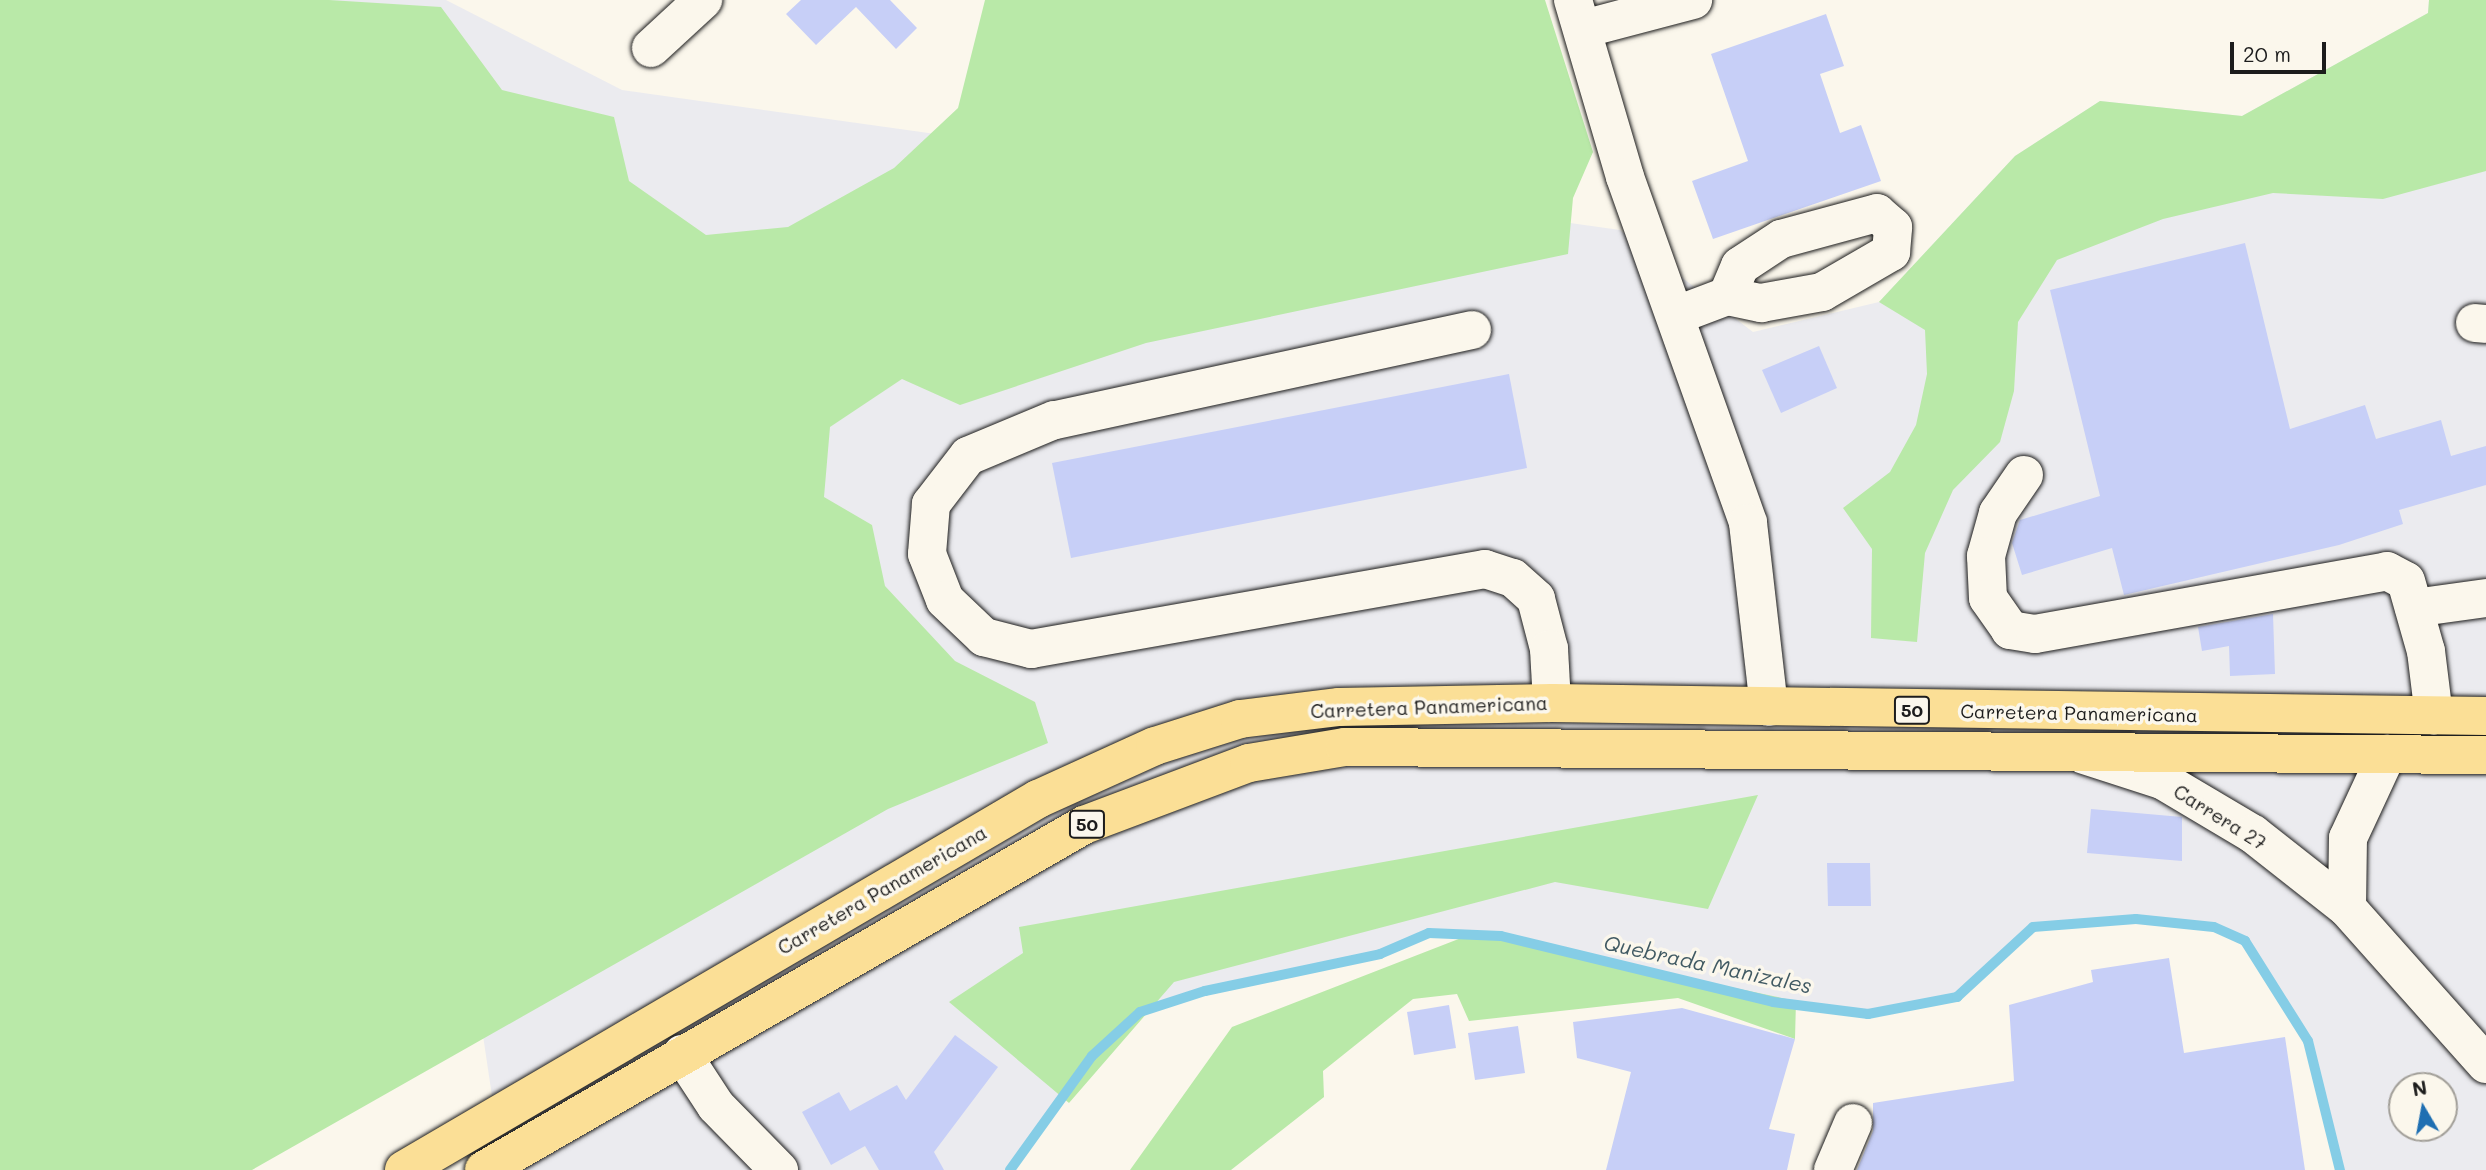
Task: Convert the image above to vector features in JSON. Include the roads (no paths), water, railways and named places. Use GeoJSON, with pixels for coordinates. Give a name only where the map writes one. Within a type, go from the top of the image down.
{"type":"FeatureCollection","features":[{"type":"Feature","properties":{"kind":"highway","name":"Carretera Panamericana"},"geometry":{"type":"LineString","coordinates":[[404,1170],[1038,799],[1155,747],[1240,719],[1339,706],[1552,704],[2486,716]]}},
{"type":"Feature","properties":{"kind":"highway","name":"Carretera Panamericana"},"geometry":{"type":"LineString","coordinates":[[484,1170],[1084,825],[1249,764],[1345,747],[2486,755]]}},
{"type":"Feature","properties":{"kind":"street"},"geometry":{"type":"LineString","coordinates":[[651,48],[703,0]]}},
{"type":"Feature","properties":{"kind":"street"},"geometry":{"type":"LineString","coordinates":[[1693,0],[1578,14],[1625,177],[1677,315],[1748,523],[1769,707]]}},
{"type":"Feature","properties":{"kind":"street"},"geometry":{"type":"LineString","coordinates":[[1677,315],[1727,296]]}},
{"type":"Feature","properties":{"kind":"street"},"geometry":{"type":"LineString","coordinates":[[1472,330],[1054,420],[968,456],[931,504],[927,554],[945,600],[984,637],[1031,649],[1485,569],[1513,578],[1536,599],[1549,649],[1552,704]]}},
{"type":"Feature","properties":{"kind":"street"},"geometry":{"type":"LineString","coordinates":[[2024,475],[1997,513],[1986,556],[1988,597],[2010,630],[2035,634],[2386,571],[2406,581],[2414,608],[2434,716]]}},
{"type":"Feature","properties":{"kind":"street"},"geometry":{"type":"LineString","coordinates":[[2414,608],[2486,598]]}},
{"type":"Feature","properties":{"kind":"street","name":"Carrera 27"},"geometry":{"type":"LineString","coordinates":[[2078,753],[2162,780],[2204,803],[2347,908],[2486,1064]]}},
{"type":"Feature","properties":{"kind":"street"},"geometry":{"type":"LineString","coordinates":[[2347,908],[2348,838],[2387,754]]}},
{"type":"Feature","properties":{"kind":"street"},"geometry":{"type":"LineString","coordinates":[[682,1054],[716,1106],[779,1170]]}},
{"type":"Feature","properties":{"kind":"street"},"geometry":{"type":"LineString","coordinates":[[1833,1170],[1853,1123]]}},
{"type":"Feature","properties":{"kind":"waterway","name":"Quebrada Manizales"},"geometry":{"type":"LineString","coordinates":[[1010,1170],[1092,1056],[1140,1012],[1205,991],[1380,954],[1429,933],[1501,936],[1773,1002],[1868,1014],[1957,997],[2033,927],[2136,919],[2214,927],[2245,941],[2308,1041],[2340,1170]]}}]}
